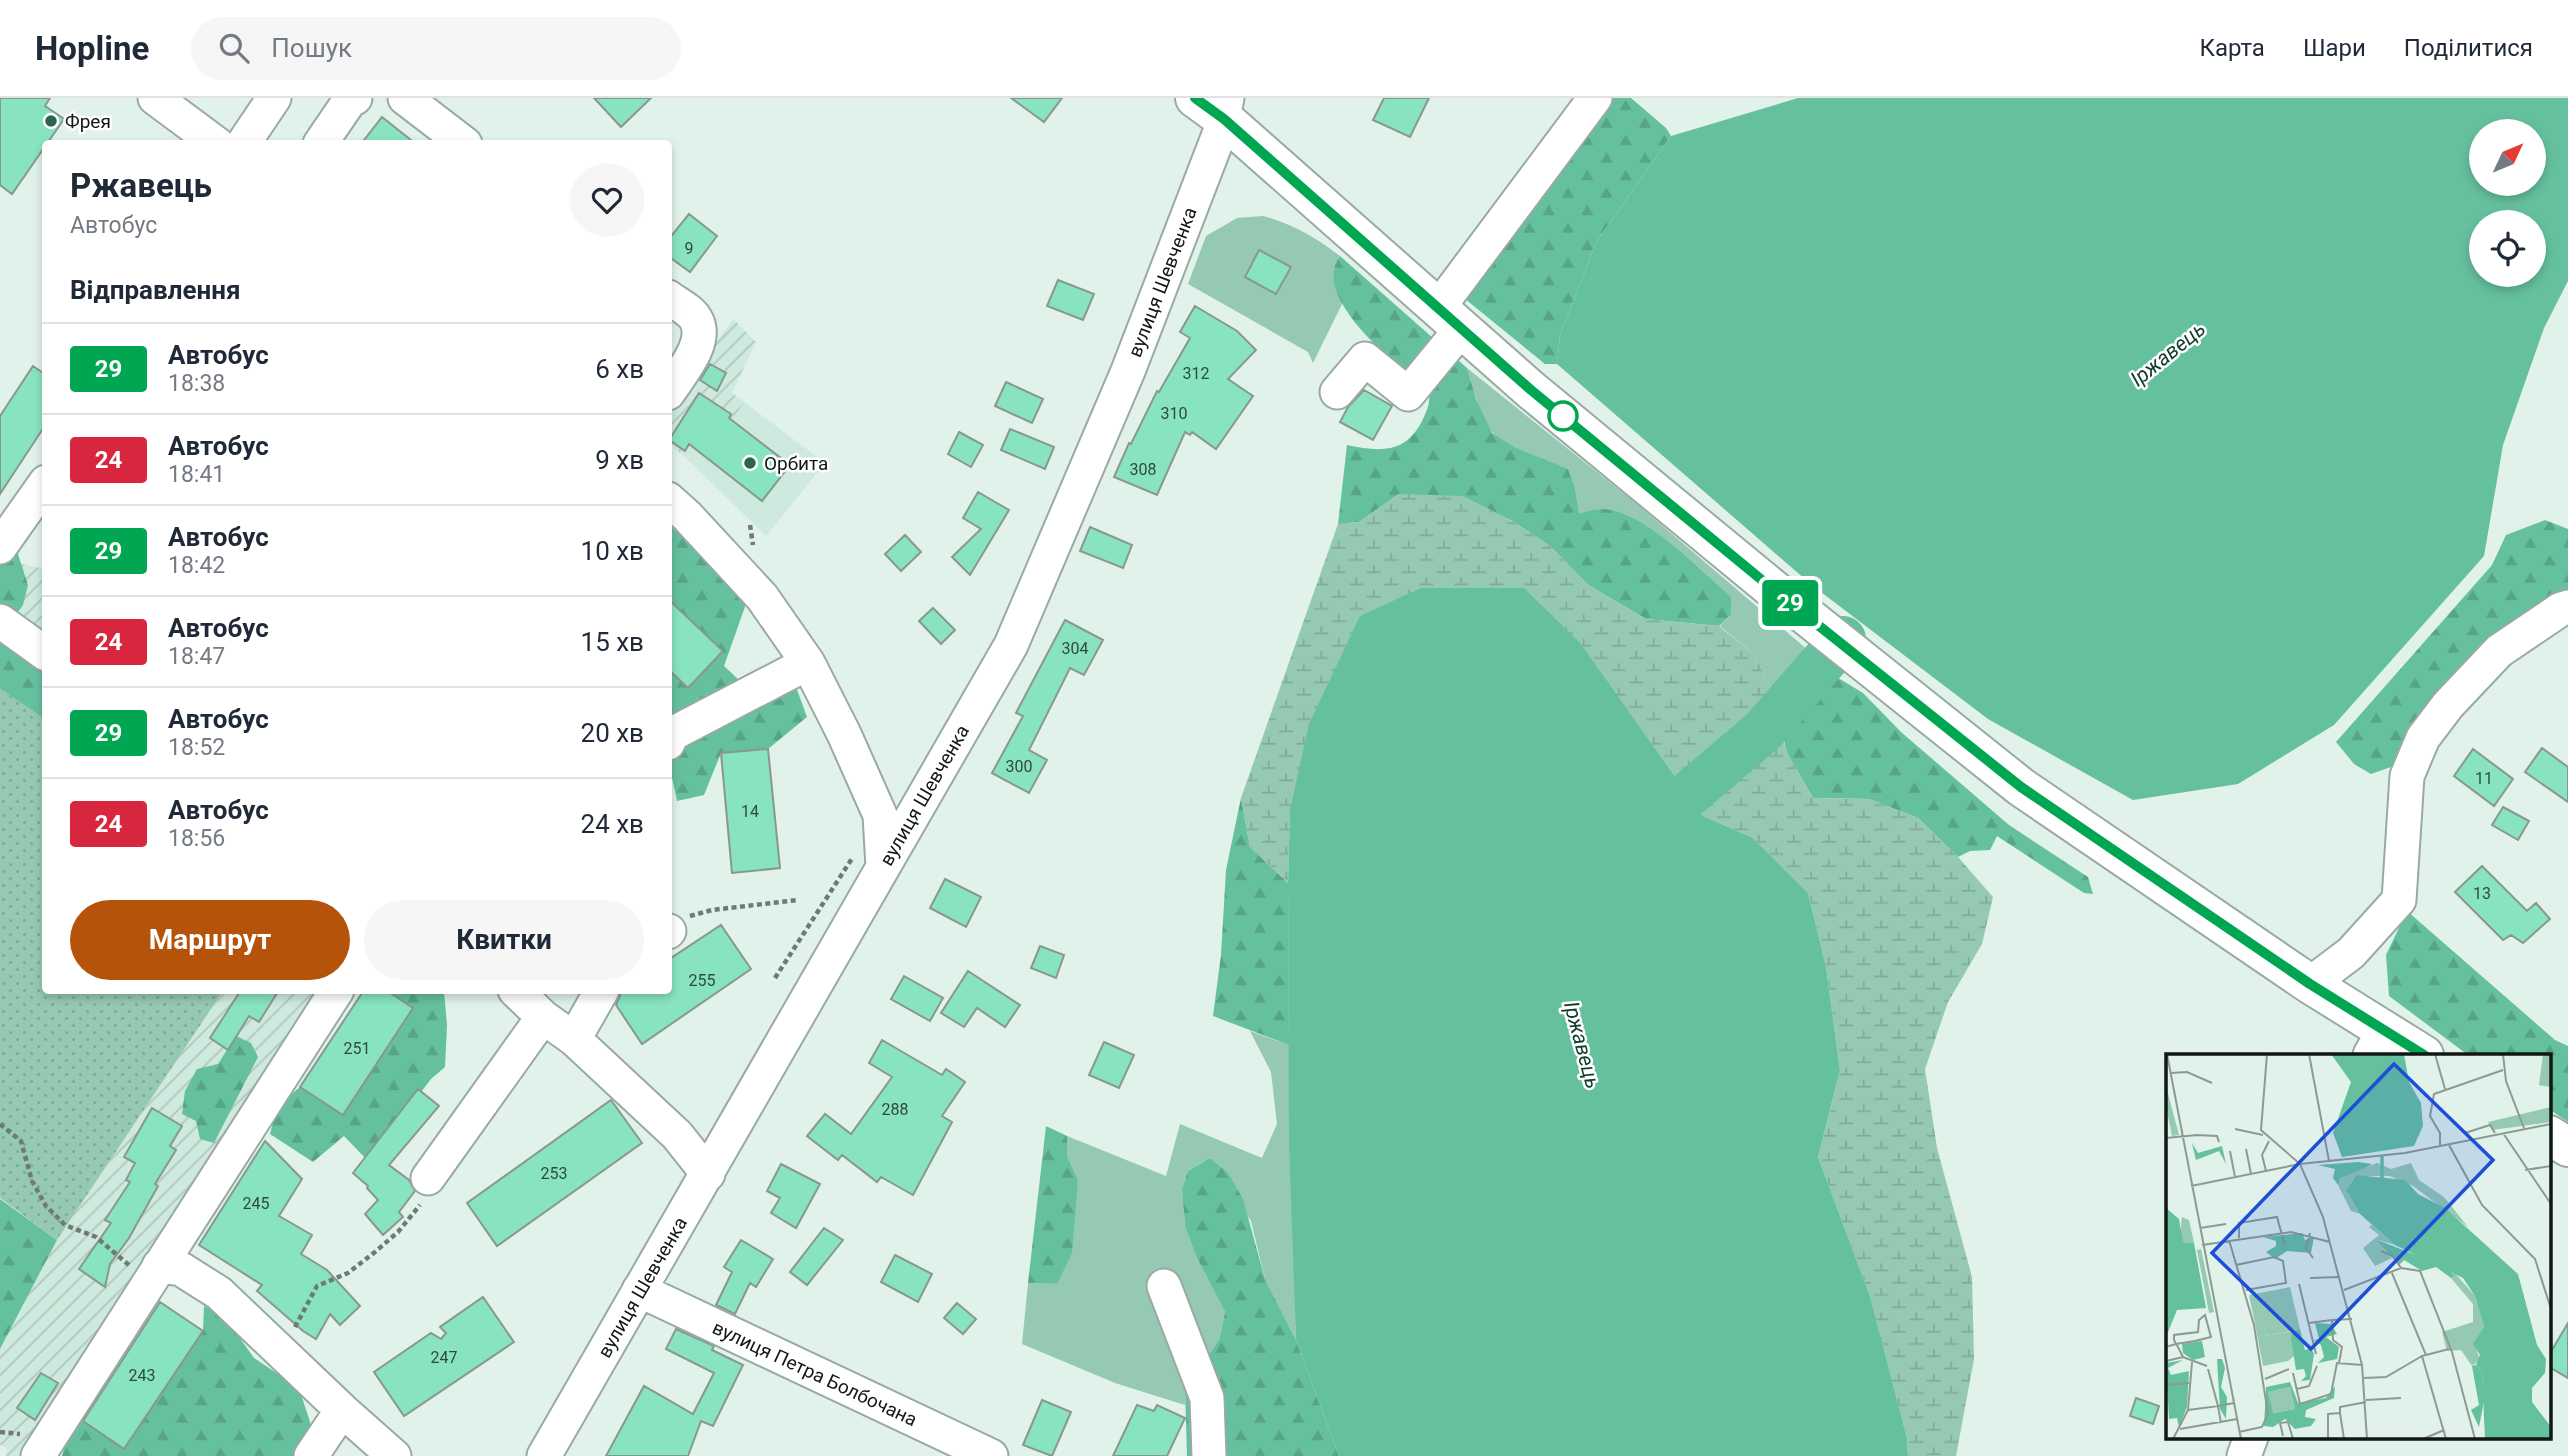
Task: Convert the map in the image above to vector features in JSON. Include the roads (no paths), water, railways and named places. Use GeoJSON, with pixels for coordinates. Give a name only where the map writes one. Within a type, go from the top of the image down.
{"type":"FeatureCollection","features":[{"type":"Feature","properties":{"kind":"main road"},"geometry":{"type":"LineString","coordinates":[[1216,105],[1531,390],[1774,590],[2021,787],[2310,984],[2377,1043],[2420,1054]]}},
{"type":"Feature","properties":{"kind":"main road"},"geometry":{"type":"LineString","coordinates":[[2550,1136],[2568,1147]]}},
{"type":"Feature","properties":{"kind":"street"},"geometry":{"type":"LineString","coordinates":[[155,98],[209,140]]}},
{"type":"Feature","properties":{"kind":"street"},"geometry":{"type":"LineString","coordinates":[[246,140],[274,98]]}},
{"type":"Feature","properties":{"kind":"street"},"geometry":{"type":"LineString","coordinates":[[323,140],[350,100],[355,98]]}},
{"type":"Feature","properties":{"kind":"street"},"geometry":{"type":"LineString","coordinates":[[405,98],[460,140]]}},
{"type":"Feature","properties":{"kind":"street"},"geometry":{"type":"LineString","coordinates":[[1337,392],[1365,359],[1408,394],[1451,318],[1595,98]]}},
{"type":"Feature","properties":{"kind":"street","name":"вулиця Шевченка"},"geometry":{"type":"LineString","coordinates":[[544,1456],[1011,645],[1128,372],[1216,105]]}},
{"type":"Feature","properties":{"kind":"street"},"geometry":{"type":"LineString","coordinates":[[672,300],[694,317],[701,332],[693,355],[672,387]]}},
{"type":"Feature","properties":{"kind":"street"},"geometry":{"type":"LineString","coordinates":[[0,547],[42,488]]}},
{"type":"Feature","properties":{"kind":"street"},"geometry":{"type":"LineString","coordinates":[[672,503],[762,597],[808,663],[844,734],[880,815],[883,867]]}},
{"type":"Feature","properties":{"kind":"street"},"geometry":{"type":"LineString","coordinates":[[2310,984],[2351,953],[2399,900],[2407,776],[2423,738],[2448,705],[2499,651],[2568,607]]}},
{"type":"Feature","properties":{"kind":"street"},"geometry":{"type":"LineString","coordinates":[[0,621],[42,650]]}},
{"type":"Feature","properties":{"kind":"street"},"geometry":{"type":"LineString","coordinates":[[672,736],[808,663]]}},
{"type":"Feature","properties":{"kind":"street"},"geometry":{"type":"LineString","coordinates":[[38,1456],[334,994]]}},
{"type":"Feature","properties":{"kind":"street"},"geometry":{"type":"LineString","coordinates":[[519,994],[543,1017],[574,1039],[677,1135],[708,1174]]}},
{"type":"Feature","properties":{"kind":"street"},"geometry":{"type":"LineString","coordinates":[[574,1039],[600,994]]}},
{"type":"Feature","properties":{"kind":"street"},"geometry":{"type":"LineString","coordinates":[[428,1178],[543,1017]]}},
{"type":"Feature","properties":{"kind":"street"},"geometry":{"type":"LineString","coordinates":[[154,1274],[181,1269],[219,1293],[277,1350],[394,1456]]}},
{"type":"Feature","properties":{"kind":"street"},"geometry":{"type":"LineString","coordinates":[[1164,1286],[1207,1398],[1209,1456]]}},
{"type":"Feature","properties":{"kind":"street","name":"вулиця Петра Болбочана"},"geometry":{"type":"LineString","coordinates":[[639,1290],[991,1456]]}},
{"type":"Feature","properties":{"kind":"street"},"geometry":{"type":"LineString","coordinates":[[311,1456],[342,1410]]}},
{"type":"Feature","properties":{"kind":"street"},"geometry":{"type":"LineString","coordinates":[[2244,1456],[2250,1438]]}},
{"type":"Feature","properties":{"kind":"water"},"geometry":{"type":"Polygon","coordinates":[[[1798,98],[2568,98],[2568,281],[2544,328],[2503,445],[2484,556],[2334,725],[2238,784],[2133,800],[1988,719],[1813,586],[1557,364],[1560,335],[1597,241],[1671,136],[1798,98]]]}},
{"type":"Feature","properties":{"kind":"water"},"geometry":{"type":"Polygon","coordinates":[[[1421,588],[1524,588],[1580,643],[1703,816],[1753,838],[1808,893],[1826,967],[1840,1070],[1818,1157],[1870,1296],[1907,1438],[1908,1456],[1339,1456],[1296,1340],[1289,1142],[1290,810],[1309,724],[1360,616],[1421,588]]]}},
{"type":"Feature","properties":{"kind":"waterway","name":"Іржавець"},"geometry":{"type":"LineString","coordinates":[[1642,834],[1763,731],[1843,639]]}},
{"type":"Feature","properties":{"kind":"place","name":"Фрея"},"geometry":{"type":"Point","coordinates":[51,121]}},
{"type":"Feature","properties":{"kind":"place","name":"Орбита"},"geometry":{"type":"Point","coordinates":[750,463]}}]}
